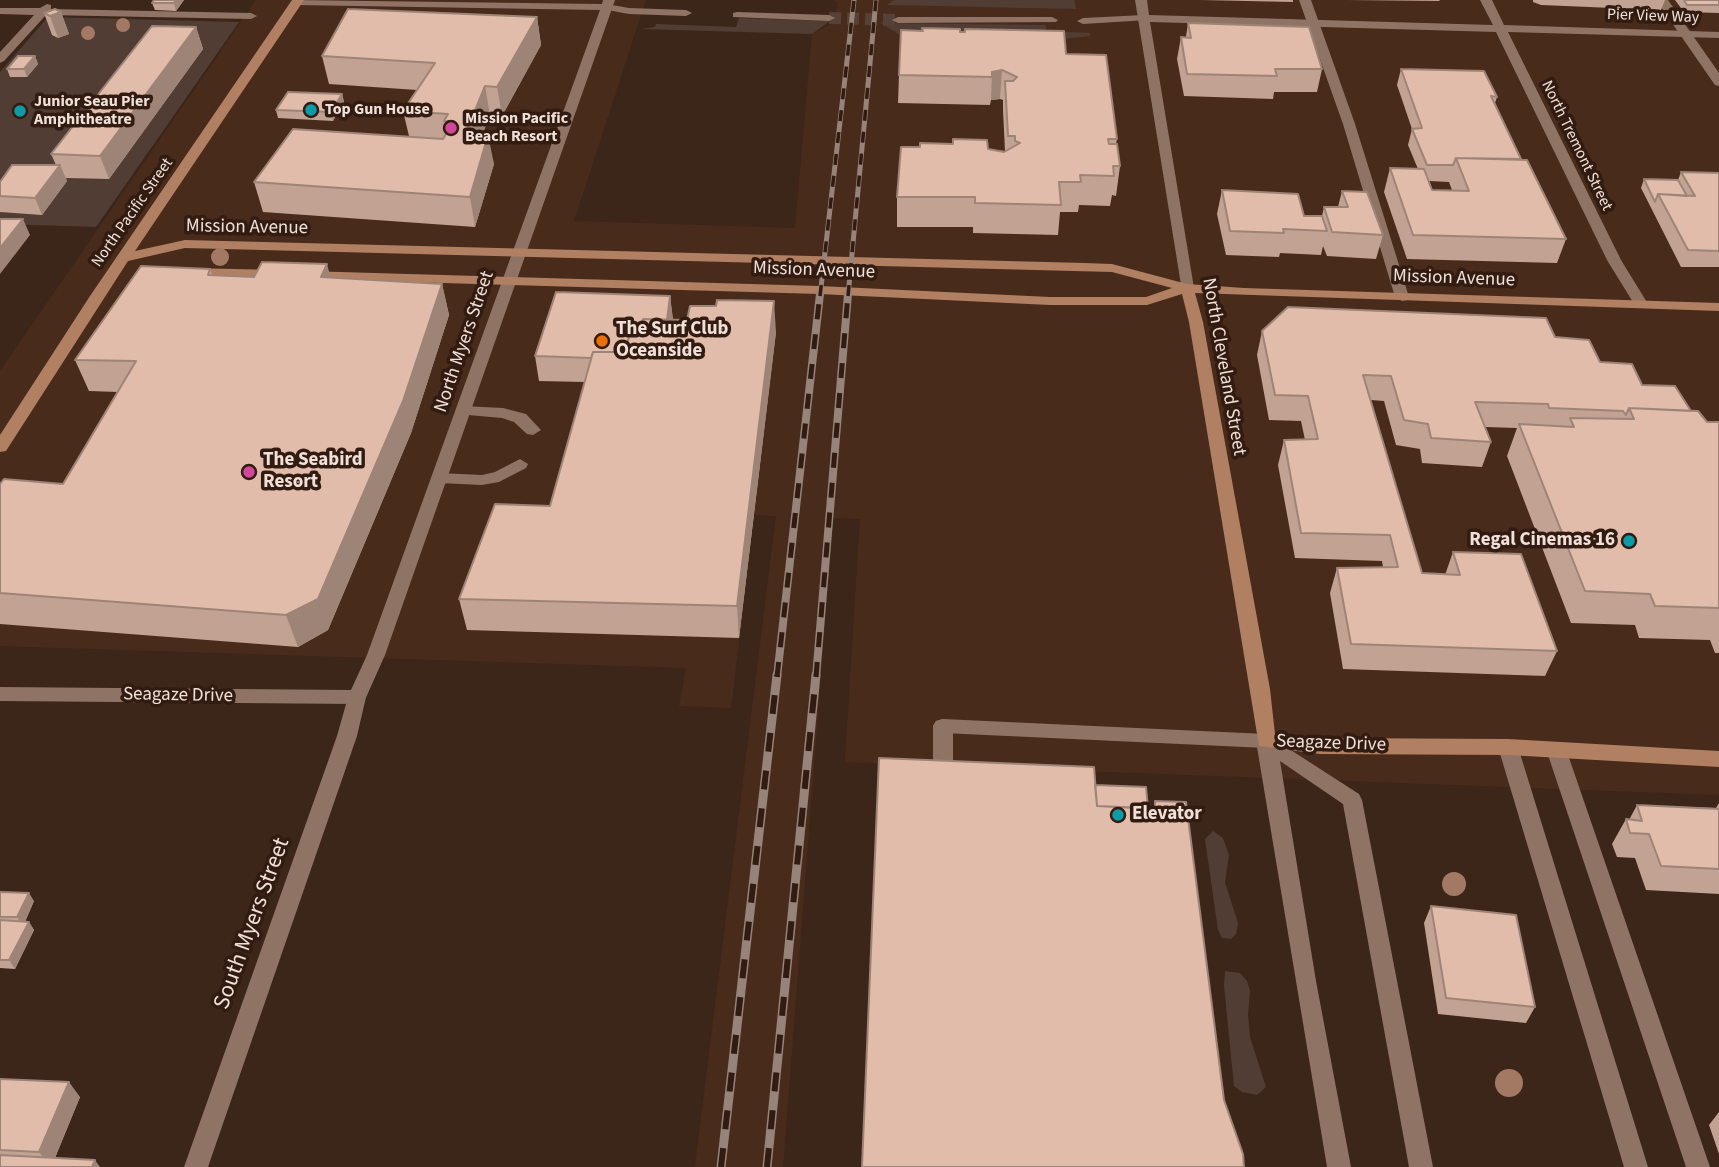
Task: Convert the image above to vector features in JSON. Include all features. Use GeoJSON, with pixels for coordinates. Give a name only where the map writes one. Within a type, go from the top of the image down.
{"type":"FeatureCollection","features":[{"type":"Feature","properties":{"kind":"main road","name":"North Pacific Street"},"geometry":{"type":"LineString","coordinates":[[0,447],[123,258],[297,1]]}},
{"type":"Feature","properties":{"kind":"main road","name":"Mission Avenue"},"geometry":{"type":"LineString","coordinates":[[123,258],[185,244],[1086,267],[1112,268],[1187,288],[1402,298],[1719,307]]}},
{"type":"Feature","properties":{"kind":"main road"},"geometry":{"type":"LineString","coordinates":[[123,258],[144,267]]}},
{"type":"Feature","properties":{"kind":"main road","name":"Mission Avenue"},"geometry":{"type":"LineString","coordinates":[[178,272],[1050,300],[1147,301],[1187,288]]}},
{"type":"Feature","properties":{"kind":"main road","name":"North Cleveland Street"},"geometry":{"type":"LineString","coordinates":[[1187,288],[1196,322],[1261,688],[1266,741]]}},
{"type":"Feature","properties":{"kind":"main road","name":"Seagaze Drive"},"geometry":{"type":"LineString","coordinates":[[1266,741],[1320,746],[1508,747],[1557,752],[1719,759]]}},
{"type":"Feature","properties":{"kind":"street"},"geometry":{"type":"LineString","coordinates":[[0,59],[53,0]]}},
{"type":"Feature","properties":{"kind":"street","name":"North Cleveland Street"},"geometry":{"type":"LineString","coordinates":[[1141,0],[1187,288]]}},
{"type":"Feature","properties":{"kind":"street"},"geometry":{"type":"LineString","coordinates":[[1305,0],[1349,124],[1402,298]]}},
{"type":"Feature","properties":{"kind":"street","name":"North Tremont Street"},"geometry":{"type":"LineString","coordinates":[[1486,0],[1614,260],[1641,304]]}},
{"type":"Feature","properties":{"kind":"street"},"geometry":{"type":"LineString","coordinates":[[1662,0],[1719,82]]}},
{"type":"Feature","properties":{"kind":"street"},"geometry":{"type":"LineString","coordinates":[[297,1],[607,4],[629,11],[687,13]]}},
{"type":"Feature","properties":{"kind":"street","name":"North Myers Street"},"geometry":{"type":"LineString","coordinates":[[356,697],[376,655],[607,4]]}},
{"type":"Feature","properties":{"kind":"street"},"geometry":{"type":"LineString","coordinates":[[0,11],[251,16]]}},
{"type":"Feature","properties":{"kind":"street"},"geometry":{"type":"LineString","coordinates":[[737,15],[829,18]]}},
{"type":"Feature","properties":{"kind":"street","name":"Pier View Way"},"geometry":{"type":"LineString","coordinates":[[1083,21],[1144,18],[1719,35]]}},
{"type":"Feature","properties":{"kind":"street"},"geometry":{"type":"LineString","coordinates":[[898,20],[1052,20]]}},
{"type":"Feature","properties":{"kind":"street"},"geometry":{"type":"LineString","coordinates":[[463,411],[503,413],[520,418],[533,430]]}},
{"type":"Feature","properties":{"kind":"street"},"geometry":{"type":"LineString","coordinates":[[439,478],[482,480],[499,477],[520,464]]}},
{"type":"Feature","properties":{"kind":"street","name":"Seagaze Drive"},"geometry":{"type":"LineString","coordinates":[[0,695],[356,697]]}},
{"type":"Feature","properties":{"kind":"street","name":"South Myers Street"},"geometry":{"type":"LineString","coordinates":[[196,1167],[347,736],[356,697]]}},
{"type":"Feature","properties":{"kind":"street","name":"Seagaze Drive"},"geometry":{"type":"LineString","coordinates":[[942,792],[943,726],[1266,741]]}},
{"type":"Feature","properties":{"kind":"street"},"geometry":{"type":"LineString","coordinates":[[1266,741],[1339,1167]]}},
{"type":"Feature","properties":{"kind":"street"},"geometry":{"type":"LineString","coordinates":[[1266,741],[1352,800],[1421,1167]]}},
{"type":"Feature","properties":{"kind":"street"},"geometry":{"type":"LineString","coordinates":[[1508,747],[1636,1167]]}},
{"type":"Feature","properties":{"kind":"street"},"geometry":{"type":"LineString","coordinates":[[1557,752],[1698,1167]]}},
{"type":"Feature","properties":{"kind":"shaded area"},"geometry":{"type":"Polygon","coordinates":[[[256,0],[646,0],[574,221],[795,228],[812,34],[833,23],[838,3],[832,0],[1719,0],[1719,795],[845,762],[860,519],[833,518],[783,1167],[695,1167],[776,516],[754,515],[731,708],[679,706],[686,668],[0,646],[0,371],[256,0]]]}},
{"type":"Feature","properties":{"kind":"shaded area"},"geometry":{"type":"Polygon","coordinates":[[[894,0],[1074,0],[1076,9],[887,5],[894,0]]]}},
{"type":"Feature","properties":{"kind":"shaded area"},"geometry":{"type":"Polygon","coordinates":[[[48,17],[239,22],[96,227],[0,224],[0,72],[48,17]]]}},
{"type":"Feature","properties":{"kind":"shaded area"},"geometry":{"type":"Polygon","coordinates":[[[739,18],[830,21],[812,34],[641,29],[655,27],[656,24],[736,27],[739,18]]]}},
{"type":"Feature","properties":{"kind":"shaded area"},"geometry":{"type":"Polygon","coordinates":[[[881,23],[1046,25],[1046,31],[1090,33],[1090,36],[1052,40],[903,37],[881,23]]]}},
{"type":"Feature","properties":{"kind":"shaded area"},"geometry":{"type":"Polygon","coordinates":[[[1213,831],[1223,838],[1229,855],[1225,882],[1238,923],[1236,934],[1231,939],[1222,938],[1218,930],[1205,839],[1213,831]]]}},
{"type":"Feature","properties":{"kind":"shaded area"},"geometry":{"type":"Polygon","coordinates":[[[1225,971],[1240,973],[1247,981],[1250,991],[1250,1037],[1266,1087],[1257,1095],[1242,1092],[1234,1086],[1224,986],[1225,971]]]}},
{"type":"Feature","properties":{"kind":"building"},"geometry":{"type":"Polygon","coordinates":[[[154,0],[176,0],[174,3],[152,3],[154,0]]]}},
{"type":"Feature","properties":{"kind":"building"},"geometry":{"type":"Polygon","coordinates":[[[1684,0],[1719,0],[1719,5],[1687,5],[1684,0]]]}},
{"type":"Feature","properties":{"kind":"building"},"geometry":{"type":"Polygon","coordinates":[[[55,9],[61,12],[50,16],[44,13],[55,9]]]}},
{"type":"Feature","properties":{"kind":"building"},"geometry":{"type":"Polygon","coordinates":[[[348,9],[537,17],[497,87],[485,86],[465,135],[488,135],[470,197],[254,182],[293,129],[443,139],[453,122],[444,121],[448,114],[403,111],[435,63],[322,56],[348,9]]]}},
{"type":"Feature","properties":{"kind":"building"},"geometry":{"type":"Polygon","coordinates":[[[1188,23],[1309,27],[1322,69],[1275,69],[1277,76],[1187,74],[1181,37],[1191,38],[1188,23]]]}},
{"type":"Feature","properties":{"kind":"building"},"geometry":{"type":"Polygon","coordinates":[[[152,26],[196,27],[100,156],[51,154],[152,26]]]}},
{"type":"Feature","properties":{"kind":"building"},"geometry":{"type":"Polygon","coordinates":[[[922,28],[960,29],[960,32],[965,32],[965,29],[1064,31],[1066,54],[1106,55],[1117,139],[1108,139],[1109,144],[1117,144],[1120,166],[1113,166],[1114,176],[1080,175],[1081,182],[1059,182],[1061,205],[975,203],[975,197],[897,197],[901,147],[920,147],[920,143],[953,144],[953,139],[987,140],[988,149],[1004,152],[1020,143],[1015,141],[1015,136],[1008,136],[1005,81],[1013,81],[1017,77],[1002,70],[992,72],[992,77],[899,75],[901,30],[923,31],[922,28]]]}},
{"type":"Feature","properties":{"kind":"building"},"geometry":{"type":"Polygon","coordinates":[[[18,56],[35,56],[24,69],[7,69],[18,56]]]}},
{"type":"Feature","properties":{"kind":"building"},"geometry":{"type":"Polygon","coordinates":[[[1401,69],[1484,71],[1497,97],[1491,96],[1521,159],[1456,158],[1453,165],[1427,165],[1412,129],[1422,128],[1401,69]]]}},
{"type":"Feature","properties":{"kind":"building"},"geometry":{"type":"Polygon","coordinates":[[[288,92],[342,94],[331,112],[276,110],[288,92]]]}},
{"type":"Feature","properties":{"kind":"building"},"geometry":{"type":"Polygon","coordinates":[[[1456,158],[1527,160],[1566,239],[1413,235],[1390,168],[1424,169],[1432,190],[1469,191],[1456,158]]]}},
{"type":"Feature","properties":{"kind":"building"},"geometry":{"type":"Polygon","coordinates":[[[12,165],[60,165],[35,198],[0,196],[0,182],[12,165]]]}},
{"type":"Feature","properties":{"kind":"building"},"geometry":{"type":"Polygon","coordinates":[[[1681,172],[1719,173],[1719,251],[1688,250],[1658,194],[1695,196],[1681,172]]]}},
{"type":"Feature","properties":{"kind":"building"},"geometry":{"type":"Polygon","coordinates":[[[1644,179],[1678,180],[1687,196],[1658,194],[1655,202],[1644,179]]]}},
{"type":"Feature","properties":{"kind":"building"},"geometry":{"type":"Polygon","coordinates":[[[1222,190],[1298,194],[1304,216],[1322,216],[1327,231],[1230,231],[1222,190]]]}},
{"type":"Feature","properties":{"kind":"building"},"geometry":{"type":"Polygon","coordinates":[[[1342,191],[1367,192],[1383,235],[1332,232],[1324,207],[1348,207],[1342,191]]]}},
{"type":"Feature","properties":{"kind":"building"},"geometry":{"type":"Polygon","coordinates":[[[0,219],[23,219],[0,248],[0,219]]]}},
{"type":"Feature","properties":{"kind":"building","name":"The Seabird Resort"},"geometry":{"type":"Polygon","coordinates":[[[262,262],[327,264],[321,277],[442,284],[403,401],[318,599],[286,615],[0,593],[0,484],[4,479],[63,484],[136,361],[75,360],[141,266],[210,269],[208,275],[254,277],[262,262]]]}},
{"type":"Feature","properties":{"kind":"building"},"geometry":{"type":"Polygon","coordinates":[[[556,292],[670,296],[667,320],[643,319],[640,334],[630,333],[625,352],[593,352],[591,358],[535,356],[556,292]]]}},
{"type":"Feature","properties":{"kind":"building"},"geometry":{"type":"Polygon","coordinates":[[[717,300],[774,301],[737,606],[459,599],[495,504],[550,506],[593,352],[625,352],[630,333],[640,334],[643,319],[687,320],[690,306],[716,306],[717,300]]]}},
{"type":"Feature","properties":{"kind":"building"},"geometry":{"type":"Polygon","coordinates":[[[1288,307],[1546,318],[1555,337],[1589,340],[1600,362],[1632,364],[1642,385],[1675,386],[1691,411],[1629,408],[1626,415],[1623,411],[1549,408],[1548,404],[1475,402],[1491,442],[1431,438],[1428,424],[1404,420],[1391,376],[1363,375],[1422,573],[1460,575],[1453,552],[1521,554],[1557,651],[1351,644],[1337,568],[1398,567],[1390,535],[1301,533],[1284,440],[1318,439],[1308,396],[1275,395],[1262,331],[1288,307]]]}},
{"type":"Feature","properties":{"kind":"building","name":"Regal Cinemas 16"},"geometry":{"type":"Polygon","coordinates":[[[1629,408],[1698,411],[1707,422],[1719,422],[1719,608],[1655,606],[1650,594],[1585,591],[1519,424],[1574,427],[1570,418],[1634,419],[1629,408]]]}},
{"type":"Feature","properties":{"kind":"building"},"geometry":{"type":"Polygon","coordinates":[[[879,758],[1094,767],[1097,806],[1155,809],[1155,801],[1186,802],[1224,1100],[1243,1154],[1244,1167],[862,1167],[879,758]]]}},
{"type":"Feature","properties":{"kind":"building"},"geometry":{"type":"Polygon","coordinates":[[[1095,785],[1146,787],[1148,808],[1097,806],[1095,785]]]}},
{"type":"Feature","properties":{"kind":"building"},"geometry":{"type":"Polygon","coordinates":[[[1637,805],[1719,809],[1719,869],[1661,866],[1649,834],[1630,833],[1626,819],[1642,821],[1637,805]]]}},
{"type":"Feature","properties":{"kind":"building"},"geometry":{"type":"Polygon","coordinates":[[[0,892],[29,893],[17,917],[0,917],[0,892]]]}},
{"type":"Feature","properties":{"kind":"building"},"geometry":{"type":"Polygon","coordinates":[[[1431,906],[1516,915],[1535,1007],[1446,998],[1431,906]]]}},
{"type":"Feature","properties":{"kind":"building"},"geometry":{"type":"Polygon","coordinates":[[[0,920],[29,922],[9,960],[0,960],[0,920]]]}},
{"type":"Feature","properties":{"kind":"building"},"geometry":{"type":"Polygon","coordinates":[[[0,1079],[69,1082],[39,1152],[0,1150],[0,1079]]]}},
{"type":"Feature","properties":{"kind":"building"},"geometry":{"type":"Polygon","coordinates":[[[0,1155],[95,1160],[92,1167],[0,1167],[0,1155]]]}},
{"type":"Feature","properties":{"kind":"tunnel"},"geometry":{"type":"LineString","coordinates":[[829,18],[898,20]]}},
{"type":"Feature","properties":{"kind":"railway"},"geometry":{"type":"LineString","coordinates":[[820,296],[854,0]]}},
{"type":"Feature","properties":{"kind":"railway"},"geometry":{"type":"LineString","coordinates":[[848,296],[876,0]]}},
{"type":"Feature","properties":{"kind":"railway"},"geometry":{"type":"LineString","coordinates":[[777,677],[820,294]]}},
{"type":"Feature","properties":{"kind":"railway"},"geometry":{"type":"LineString","coordinates":[[816,677],[848,294]]}},
{"type":"Feature","properties":{"kind":"railway"},"geometry":{"type":"LineString","coordinates":[[721,1167],[777,675]]}},
{"type":"Feature","properties":{"kind":"railway"},"geometry":{"type":"LineString","coordinates":[[767,1167],[816,675]]}},
{"type":"Feature","properties":{"kind":"place","name":"Top Gun House"},"geometry":{"type":"Point","coordinates":[311,110]}},
{"type":"Feature","properties":{"kind":"place","name":"Junior Seau Pier Amphitheatre"},"geometry":{"type":"Point","coordinates":[20,111]}},
{"type":"Feature","properties":{"kind":"place","name":"Mission Pacific Beach Resort"},"geometry":{"type":"Point","coordinates":[451,128]}},
{"type":"Feature","properties":{"kind":"place","name":"The Surf Club Oceanside"},"geometry":{"type":"Point","coordinates":[602,341]}},
{"type":"Feature","properties":{"kind":"place","name":"The Seabird Resort"},"geometry":{"type":"Point","coordinates":[249,472]}},
{"type":"Feature","properties":{"kind":"place","name":"Regal Cinemas 16"},"geometry":{"type":"Point","coordinates":[1629,541]}},
{"type":"Feature","properties":{"kind":"place","name":"Elevator"},"geometry":{"type":"Point","coordinates":[1118,815]}}]}
